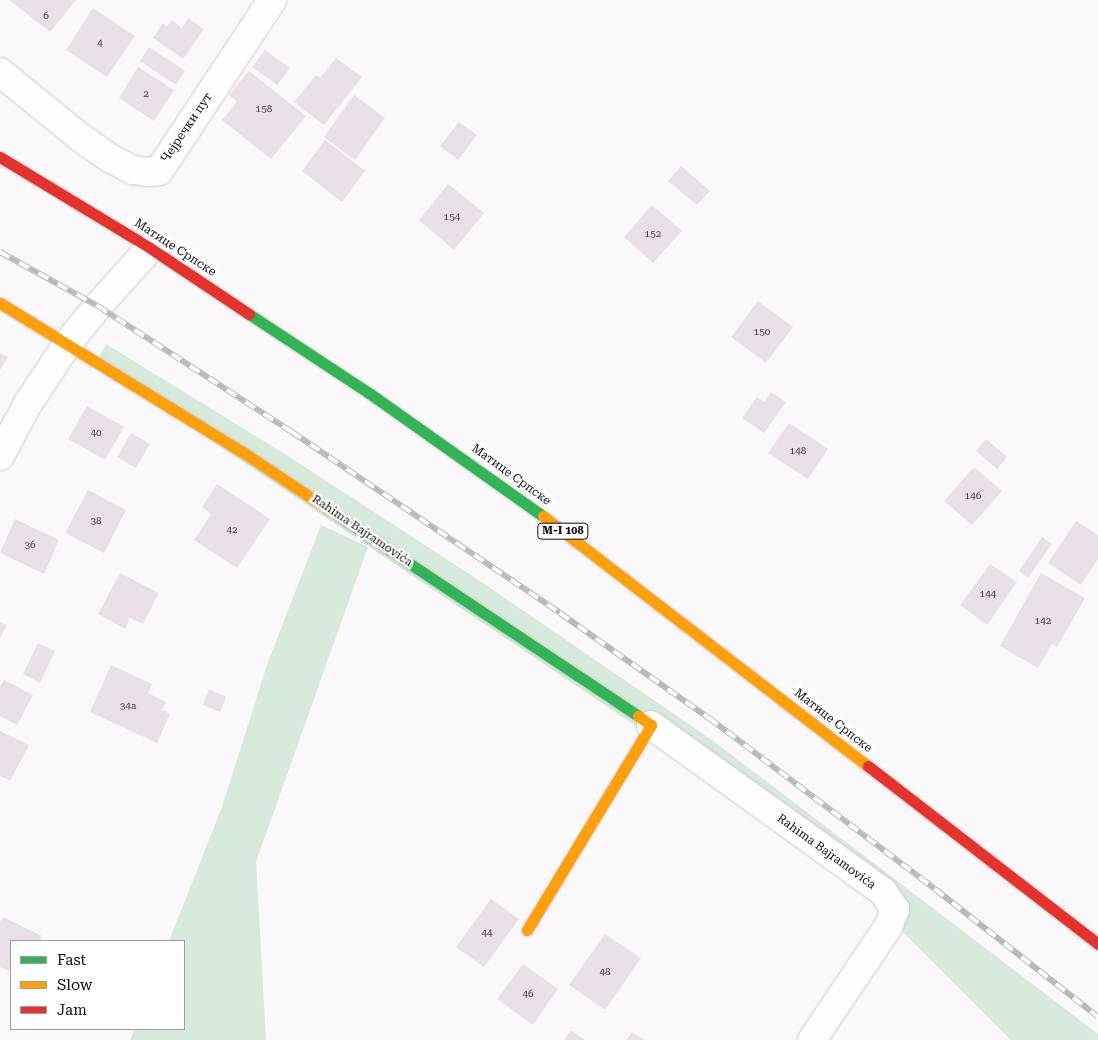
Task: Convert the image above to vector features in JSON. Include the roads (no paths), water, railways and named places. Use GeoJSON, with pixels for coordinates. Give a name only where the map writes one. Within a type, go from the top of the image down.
{"type":"FeatureCollection","features":[{"type":"Feature","properties":{"kind":"main road","name":"Матице Српске"},"geometry":{"type":"LineString","coordinates":[[0,157],[150,248],[369,392],[519,497],[1098,944]]}},
{"type":"Feature","properties":{"kind":"main road","name":"Rahima Bajramovića"},"geometry":{"type":"LineString","coordinates":[[0,303],[68,343],[274,473],[651,725]]}},
{"type":"Feature","properties":{"kind":"main road"},"geometry":{"type":"LineString","coordinates":[[526,930],[651,725]]}},
{"type":"Feature","properties":{"kind":"street","name":"Чејречки пут"},"geometry":{"type":"LineString","coordinates":[[0,72],[80,138],[110,158],[133,170],[147,172],[159,170],[272,0]]}},
{"type":"Feature","properties":{"kind":"street"},"geometry":{"type":"LineString","coordinates":[[0,456],[27,405],[68,343],[150,248]]}},
{"type":"Feature","properties":{"kind":"street","name":"Rahima Bajramovića"},"geometry":{"type":"LineString","coordinates":[[651,725],[883,892],[895,909],[888,927],[812,1040]]}},
{"type":"Feature","properties":{"kind":"railway"},"geometry":{"type":"LineString","coordinates":[[0,252],[98,306],[292,432],[560,613],[709,718],[935,889],[1098,1017]]}}]}
